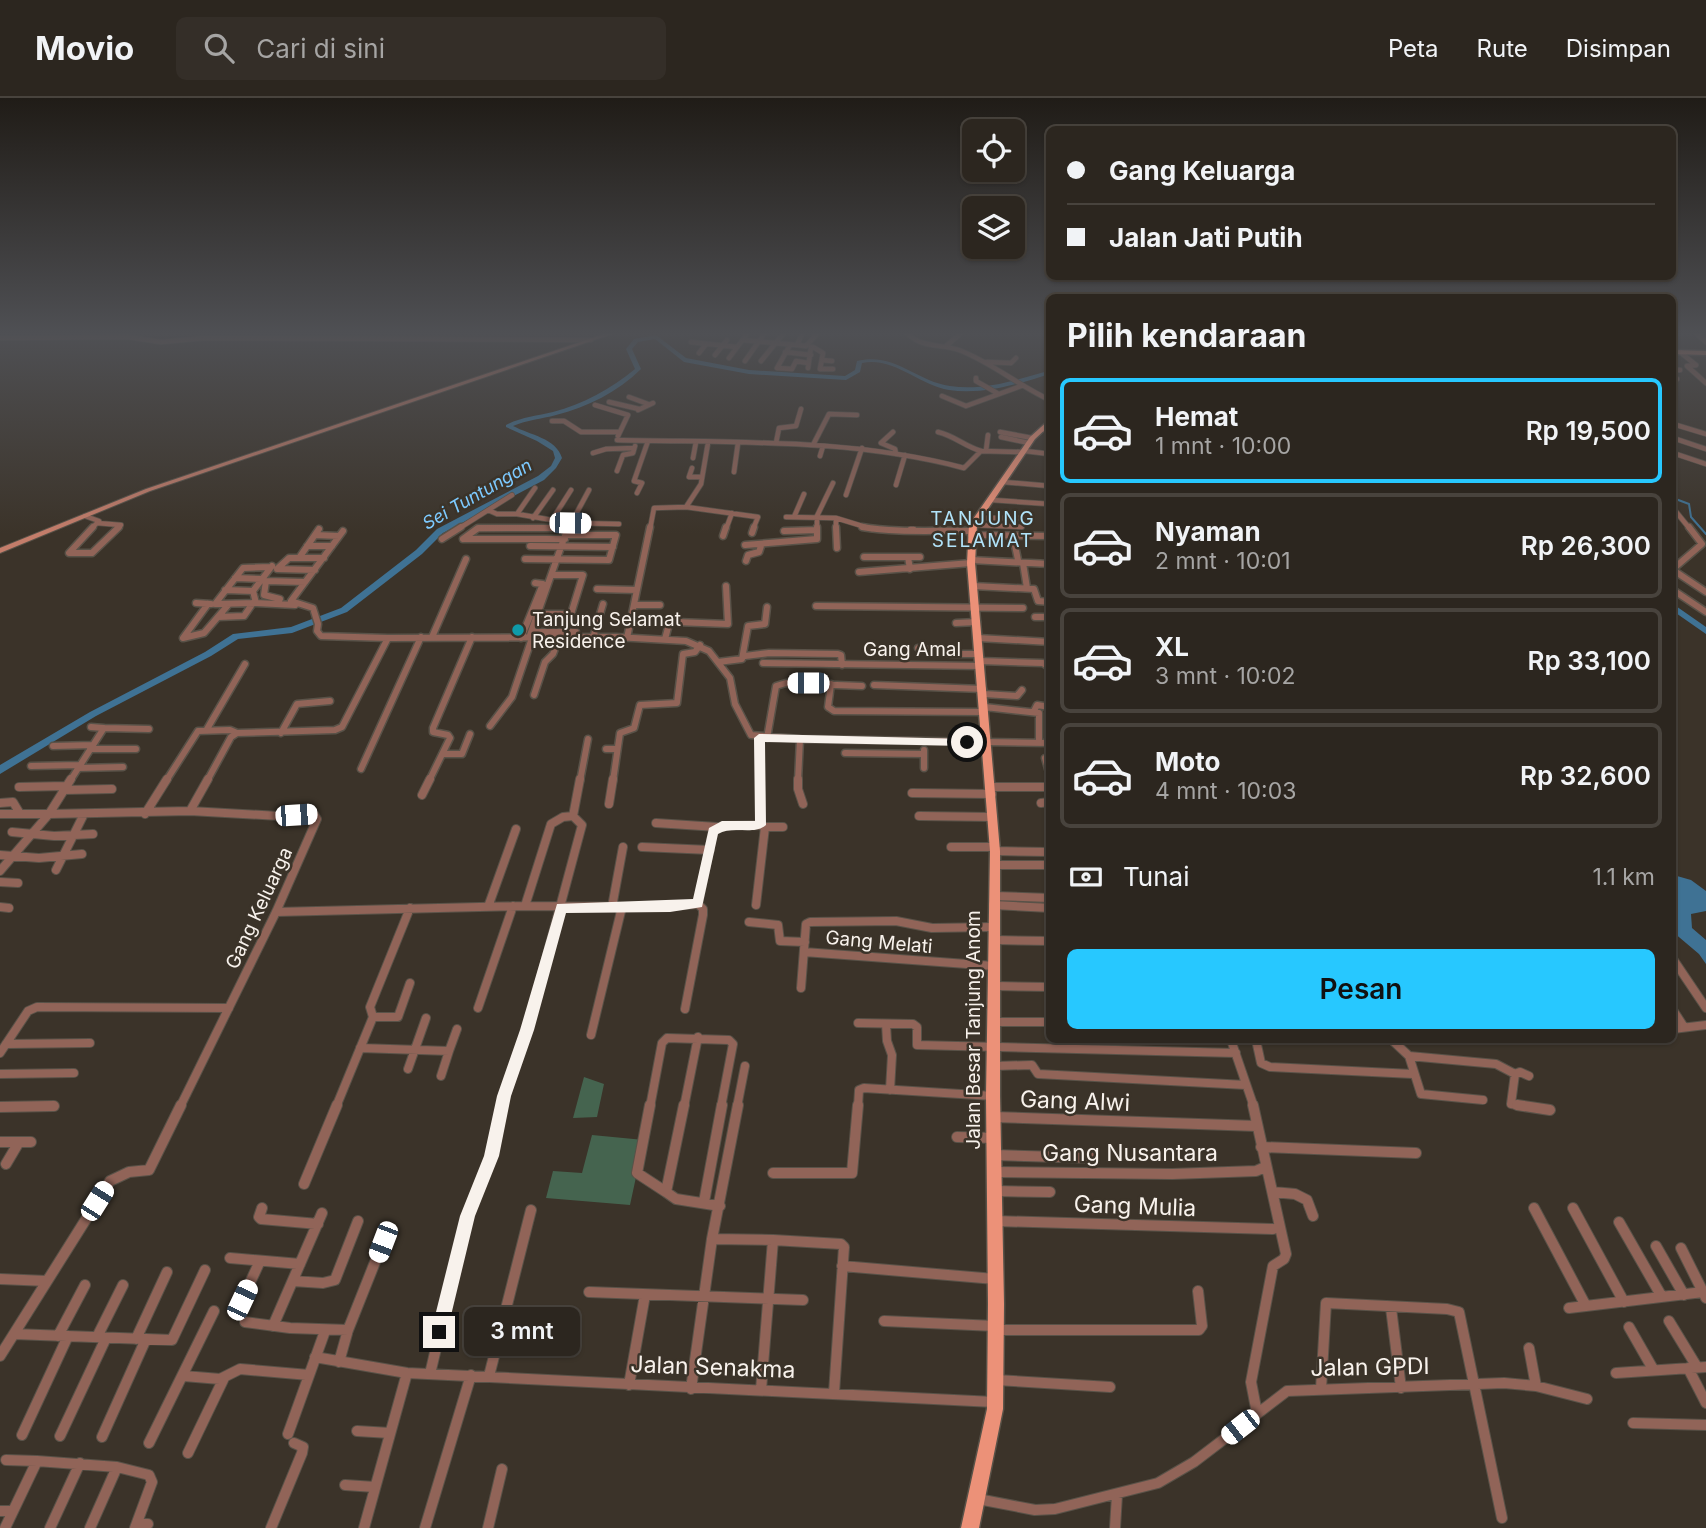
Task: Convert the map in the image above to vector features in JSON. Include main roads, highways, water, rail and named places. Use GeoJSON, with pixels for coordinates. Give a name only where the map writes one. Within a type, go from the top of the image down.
{"type":"FeatureCollection","features":[{"type":"Feature","properties":{"kind":"main road"},"geometry":{"type":"LineString","coordinates":[[0,551],[148,490],[412,401]]}},
{"type":"Feature","properties":{"kind":"main road","name":"Jalan Besar Tanjung Anom"},"geometry":{"type":"LineString","coordinates":[[970,1528],[995,1402],[996,1380],[993,1117],[995,849],[971,561],[972,530],[1027,446],[1046,431]]}},
{"type":"Feature","properties":{"kind":"water"},"geometry":{"type":"Polygon","coordinates":[[[1676,876],[1691,880],[1706,891],[1706,911],[1691,914],[1692,928],[1706,940],[1706,964],[1699,954],[1676,935],[1676,876]]]}},
{"type":"Feature","properties":{"kind":"waterway","name":"Sei Tuntungan"},"geometry":{"type":"LineString","coordinates":[[0,770],[93,714],[208,654],[236,636],[292,630],[344,610],[419,552],[440,531],[541,478],[554,467],[558,458],[556,450],[550,444],[508,426],[590,401]]}},
{"type":"Feature","properties":{"kind":"waterway"},"geometry":{"type":"LineString","coordinates":[[1676,499],[1689,504],[1691,517],[1706,534]]}},
{"type":"Feature","properties":{"kind":"waterway"},"geometry":{"type":"LineString","coordinates":[[1676,609],[1706,631]]}},
{"type":"Feature","properties":{"kind":"place","name":"Tanjung Selamat Residence"},"geometry":{"type":"Point","coordinates":[518,630]}},
{"type":"Feature","properties":{"kind":"district","name":"TANJUNG SELAMAT"},"geometry":{"type":"Point","coordinates":[983,529]}}]}
